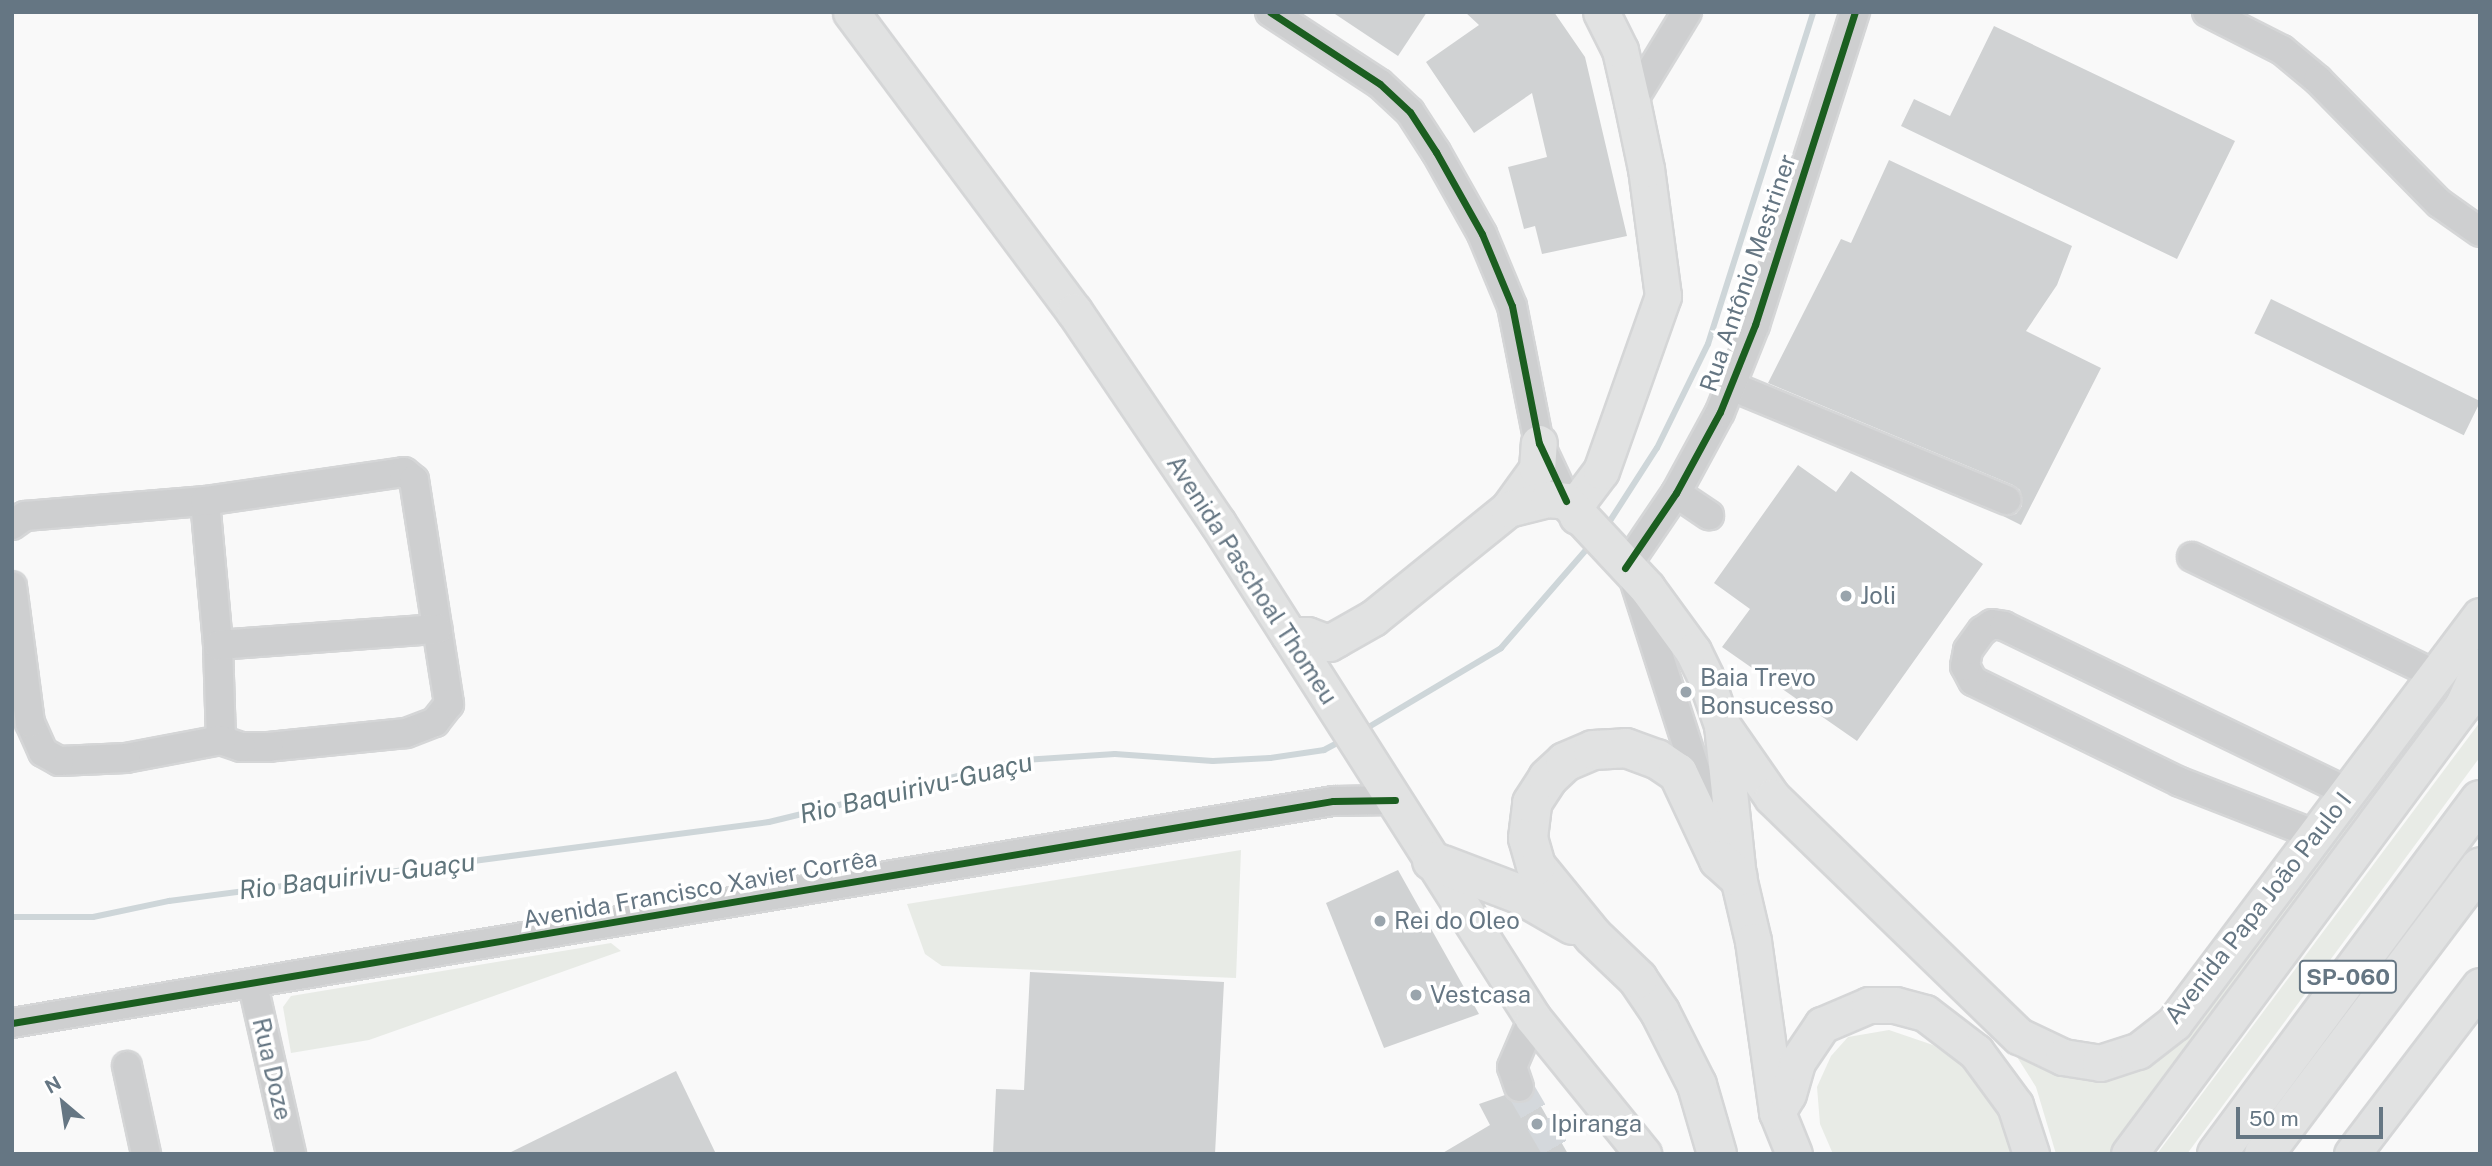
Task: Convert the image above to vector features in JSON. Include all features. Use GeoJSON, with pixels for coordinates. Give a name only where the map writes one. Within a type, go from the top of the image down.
{"type":"FeatureCollection","features":[{"type":"Feature","properties":{"kind":"highway"},"geometry":{"type":"LineString","coordinates":[[1717,1154],[1697,1085],[1660,1012],[1638,979],[1593,936],[1536,866],[1528,838],[1532,803],[1548,778],[1565,762],[1593,750],[1626,748],[1657,759],[1678,774],[1719,860],[1738,877]]}},
{"type":"Feature","properties":{"kind":"highway","name":"SP-060"},"geometry":{"type":"LineString","coordinates":[[2217,1154],[2480,800]]}},
{"type":"Feature","properties":{"kind":"highway"},"geometry":{"type":"LineString","coordinates":[[1432,861],[1518,894],[1593,936]]}},
{"type":"Feature","properties":{"kind":"highway","name":"SP-060"},"geometry":{"type":"LineString","coordinates":[[2264,1154],[2480,867]]}},
{"type":"Feature","properties":{"kind":"highway"},"geometry":{"type":"LineString","coordinates":[[2350,1042],[2402,1007],[2480,912]]}},
{"type":"Feature","properties":{"kind":"main road","name":"Avenida Paschoal Thomeu"},"geometry":{"type":"LineString","coordinates":[[851,12],[1073,311],[1289,635],[1533,1018],[1632,1151]]}},
{"type":"Feature","properties":{"kind":"main road"},"geometry":{"type":"LineString","coordinates":[[1574,513],[1579,500],[1601,471],[1663,296],[1648,182],[1632,102],[1619,50],[1601,12]]}},
{"type":"Feature","properties":{"kind":"main road"},"geometry":{"type":"LineString","coordinates":[[1289,635],[1307,635],[1329,643],[1373,618],[1508,509],[1537,469],[1539,443]]}},
{"type":"Feature","properties":{"kind":"main road"},"geometry":{"type":"LineString","coordinates":[[1508,509],[1548,499],[1574,513],[1622,564],[1693,651],[1722,725],[1738,877],[1753,941],[1777,1112],[1794,1154]]}},
{"type":"Feature","properties":{"kind":"main road","name":"Avenida Papa João Paulo I"},"geometry":{"type":"LineString","coordinates":[[1722,725],[1772,797],[2019,1036],[2063,1058],[2100,1063],[2138,1051],[2174,1023],[2480,616]]}},
{"type":"Feature","properties":{"kind":"main road"},"geometry":{"type":"LineString","coordinates":[[1332,703],[1336,657],[1366,632],[1373,618]]}},
{"type":"Feature","properties":{"kind":"main road"},"geometry":{"type":"LineString","coordinates":[[2129,1154],[2472,696],[2480,667]]}},
{"type":"Feature","properties":{"kind":"main road"},"geometry":{"type":"LineString","coordinates":[[2353,1154],[2480,986]]}},
{"type":"Feature","properties":{"kind":"main road"},"geometry":{"type":"LineString","coordinates":[[1777,1112],[1788,1094],[1797,1062],[1822,1025],[1870,1005],[1895,1005],[1925,1013],[1976,1052],[2015,1105],[2031,1154]]}},
{"type":"Feature","properties":{"kind":"street"},"geometry":{"type":"LineString","coordinates":[[1270,12],[1380,84],[1410,112],[1436,152],[1482,234],[1512,306],[1539,443],[1574,513]]}},
{"type":"Feature","properties":{"kind":"street"},"geometry":{"type":"LineString","coordinates":[[1632,102],[1687,12]]}},
{"type":"Feature","properties":{"kind":"street","name":"Rua Antônio Mestriner"},"geometry":{"type":"LineString","coordinates":[[1622,564],[1676,493],[1731,386],[1755,325],[1855,12]]}},
{"type":"Feature","properties":{"kind":"street"},"geometry":{"type":"LineString","coordinates":[[2207,12],[2282,50],[2318,80],[2439,204],[2480,232]]}},
{"type":"Feature","properties":{"kind":"street"},"geometry":{"type":"LineString","coordinates":[[1731,386],[2006,500]]}},
{"type":"Feature","properties":{"kind":"street"},"geometry":{"type":"LineString","coordinates":[[12,525],[25,516],[205,501],[404,472],[411,475],[449,704],[446,714],[435,722],[406,733],[301,746],[241,747],[221,740],[126,758],[59,761],[43,752],[30,723],[12,586]]}},
{"type":"Feature","properties":{"kind":"street"},"geometry":{"type":"LineString","coordinates":[[1676,493],[1709,515]]}},
{"type":"Feature","properties":{"kind":"street"},"geometry":{"type":"LineString","coordinates":[[205,501],[218,645],[221,740]]}},
{"type":"Feature","properties":{"kind":"street"},"geometry":{"type":"LineString","coordinates":[[2192,557],[2436,675]]}},
{"type":"Feature","properties":{"kind":"street"},"geometry":{"type":"LineString","coordinates":[[1622,564],[1702,791],[1738,877]]}},
{"type":"Feature","properties":{"kind":"street"},"geometry":{"type":"LineString","coordinates":[[2316,835],[2180,782],[1972,681],[1965,666],[1968,650],[1982,631],[1992,624],[2004,626],[2348,792]]}},
{"type":"Feature","properties":{"kind":"street"},"geometry":{"type":"LineString","coordinates":[[218,645],[437,629]]}},
{"type":"Feature","properties":{"kind":"street","name":"Avenida Francisco Xavier Corrêa"},"geometry":{"type":"LineString","coordinates":[[12,1023],[253,985],[1332,801],[1378,774]]}},
{"type":"Feature","properties":{"kind":"street","name":"Rua Doze"},"geometry":{"type":"LineString","coordinates":[[253,985],[291,1154]]}},
{"type":"Feature","properties":{"kind":"street"},"geometry":{"type":"LineString","coordinates":[[1518,1087],[1512,1067],[1533,1018]]}},
{"type":"Feature","properties":{"kind":"street"},"geometry":{"type":"LineString","coordinates":[[127,1066],[146,1154]]}},
{"type":"Feature","properties":{"kind":"shaded area"},"geometry":{"type":"Polygon","coordinates":[[[2480,638],[2480,660],[2110,1154],[2056,1154],[2036,1087],[2012,1049],[2142,1065],[2480,638]]]}},
{"type":"Feature","properties":{"kind":"shaded area"},"geometry":{"type":"Polygon","coordinates":[[[2480,722],[2480,757],[2187,1154],[2157,1154],[2480,722]]]}},
{"type":"Feature","properties":{"kind":"shaded area"},"geometry":{"type":"Polygon","coordinates":[[[1241,850],[1236,978],[942,966],[925,954],[907,904],[1241,850]]]}},
{"type":"Feature","properties":{"kind":"shaded area"},"geometry":{"type":"Polygon","coordinates":[[[611,943],[621,951],[369,1040],[291,1053],[283,1007],[291,996],[611,943]]]}},
{"type":"Feature","properties":{"kind":"shaded area"},"geometry":{"type":"Polygon","coordinates":[[[1889,1030],[1933,1045],[1976,1075],[2011,1124],[2018,1154],[1833,1154],[1820,1124],[1817,1087],[1831,1056],[1848,1037],[1889,1030]]]}},
{"type":"Feature","properties":{"kind":"building"},"geometry":{"type":"Polygon","coordinates":[[[1332,12],[1427,12],[1398,56],[1332,12]]]}},
{"type":"Feature","properties":{"kind":"building"},"geometry":{"type":"Polygon","coordinates":[[[1465,12],[1554,12],[1585,57],[1627,236],[1542,254],[1535,226],[1524,229],[1508,167],[1547,157],[1532,93],[1474,133],[1426,62],[1479,25],[1465,12]]]}},
{"type":"Feature","properties":{"kind":"building"},"geometry":{"type":"Polygon","coordinates":[[[1994,26],[2235,141],[2177,259],[1901,126],[1914,99],[1950,116],[1994,26]]]}},
{"type":"Feature","properties":{"kind":"building"},"geometry":{"type":"Polygon","coordinates":[[[1889,160],[2072,246],[2057,285],[2026,331],[2101,368],[2021,525],[2003,516],[2016,514],[2022,506],[2020,490],[2013,485],[1768,383],[1841,239],[1851,243],[1889,160]]]}},
{"type":"Feature","properties":{"kind":"building"},"geometry":{"type":"Polygon","coordinates":[[[2271,299],[2480,401],[2464,435],[2254,333],[2271,299]]]}},
{"type":"Feature","properties":{"kind":"building","name":"Joli"},"geometry":{"type":"Polygon","coordinates":[[[1798,465],[1836,492],[1851,471],[1983,564],[1857,741],[1722,647],[1750,609],[1714,583],[1798,465]]]}},
{"type":"Feature","properties":{"kind":"building"},"geometry":{"type":"Polygon","coordinates":[[[1398,870],[1479,1014],[1384,1048],[1326,903],[1398,870]]]}},
{"type":"Feature","properties":{"kind":"building"},"geometry":{"type":"Polygon","coordinates":[[[1030,972],[1224,982],[1215,1154],[993,1154],[996,1089],[1024,1090],[1030,972]]]}},
{"type":"Feature","properties":{"kind":"building"},"geometry":{"type":"Polygon","coordinates":[[[676,1071],[716,1154],[507,1154],[676,1071]]]}},
{"type":"Feature","properties":{"kind":"building"},"geometry":{"type":"Polygon","coordinates":[[[1534,1094],[1568,1154],[1441,1154],[1490,1125],[1479,1104],[1505,1095],[1515,1103],[1524,1103],[1534,1094]]]}},
{"type":"Feature","properties":{"kind":"waterway","name":"Rio Baquirivu-Guaçu"},"geometry":{"type":"LineString","coordinates":[[1606,527],[1657,448],[1708,344],[1813,12]]}},
{"type":"Feature","properties":{"kind":"waterway","name":"Rio Baquirivu-Guaçu"},"geometry":{"type":"LineString","coordinates":[[1362,731],[1501,648],[1592,543]]}},
{"type":"Feature","properties":{"kind":"waterway","name":"Rio Baquirivu-Guaçu"},"geometry":{"type":"LineString","coordinates":[[12,917],[93,917],[169,901],[769,822],[1024,760],[1115,754],[1213,761],[1270,758],[1324,750],[1343,740]]}},
{"type":"Feature","properties":{"kind":"tunnel"},"geometry":{"type":"LineString","coordinates":[[1519,1087],[1558,1154]]}},
{"type":"Feature","properties":{"kind":"cycle path"},"geometry":{"type":"LineString","coordinates":[[1270,12],[1380,84],[1410,112],[1436,152],[1482,234],[1512,306],[1539,443],[1566,501]]}},
{"type":"Feature","properties":{"kind":"cycle path"},"geometry":{"type":"LineString","coordinates":[[1625,568],[1676,493],[1720,412],[1755,325],[1855,12]]}},
{"type":"Feature","properties":{"kind":"cycle path"},"geometry":{"type":"LineString","coordinates":[[12,1023],[1333,801],[1395,800]]}},
{"type":"Feature","properties":{"kind":"place","name":"Joli"},"geometry":{"type":"Point","coordinates":[1846,596]}},
{"type":"Feature","properties":{"kind":"place","name":"Baia Trevo Bonsucesso"},"geometry":{"type":"Point","coordinates":[1686,692]}},
{"type":"Feature","properties":{"kind":"place","name":"Rei do Oleo"},"geometry":{"type":"Point","coordinates":[1380,921]}},
{"type":"Feature","properties":{"kind":"place","name":"Vestcasa"},"geometry":{"type":"Point","coordinates":[1416,995]}},
{"type":"Feature","properties":{"kind":"place","name":"Ipiranga"},"geometry":{"type":"Point","coordinates":[1537,1124]}}]}
